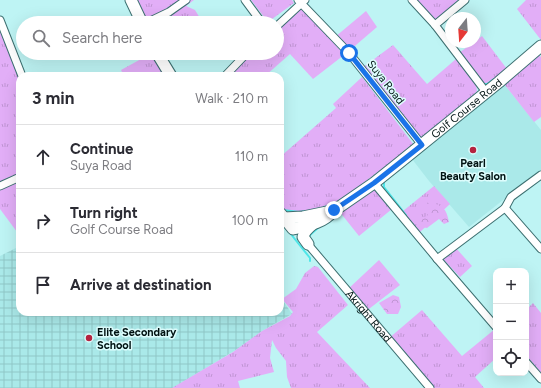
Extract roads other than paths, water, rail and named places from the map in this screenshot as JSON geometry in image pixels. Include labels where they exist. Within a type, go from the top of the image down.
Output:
[{"type":"street","points":[[131,0],[139,16]]},
{"type":"street","points":[[161,16],[186,0]]},
{"type":"street","points":[[245,0],[257,16]]},
{"type":"street","points":[[412,0],[435,25],[486,92]]},
{"type":"street","points":[[435,25],[465,0]]},
{"type":"street","points":[[284,19],[301,1]]},
{"type":"street","name":"Suya Road","points":[[301,1],[349,53],[422,145]]},
{"type":"street","points":[[0,20],[20,72]]},
{"type":"street","name":"Golf Course Road","points":[[293,229],[314,223],[328,216],[374,183],[540,48]]},
{"type":"street","points":[[161,60],[169,72]]},
{"type":"street","points":[[229,72],[240,60]]},
{"type":"street","points":[[437,259],[505,208],[511,197],[541,175]]},
{"type":"street","points":[[0,186],[16,179]]},
{"type":"street","points":[[374,183],[493,324]]},
{"type":"street","points":[[505,208],[541,249]]},
{"type":"street","name":"Golf Course Road","points":[[284,216],[302,217],[332,212]]},
{"type":"street","points":[[284,218],[293,229]]},
{"type":"street","points":[[308,244],[303,237],[306,230],[314,223]]},
{"type":"street","name":"Akright Road","points":[[293,229],[308,244],[430,388]]},
{"type":"street","points":[[529,365],[541,379]]},
{"type":"waterway","points":[[483,84],[487,84],[494,79]]},
{"type":"waterway","points":[[384,180],[384,187],[406,215]]},
{"type":"waterway","points":[[324,207],[333,205]]},
{"type":"waterway","points":[[284,210],[299,212],[306,211]]},
{"type":"waterway","points":[[309,238],[310,235],[319,227]]},
{"type":"waterway","points":[[290,233],[310,258],[310,261]]},
{"type":"place","name":"Pearl Beauty Salon","points":[[473,150]]},
{"type":"place","name":"Elite Secondary School","points":[[89,338]]}]
